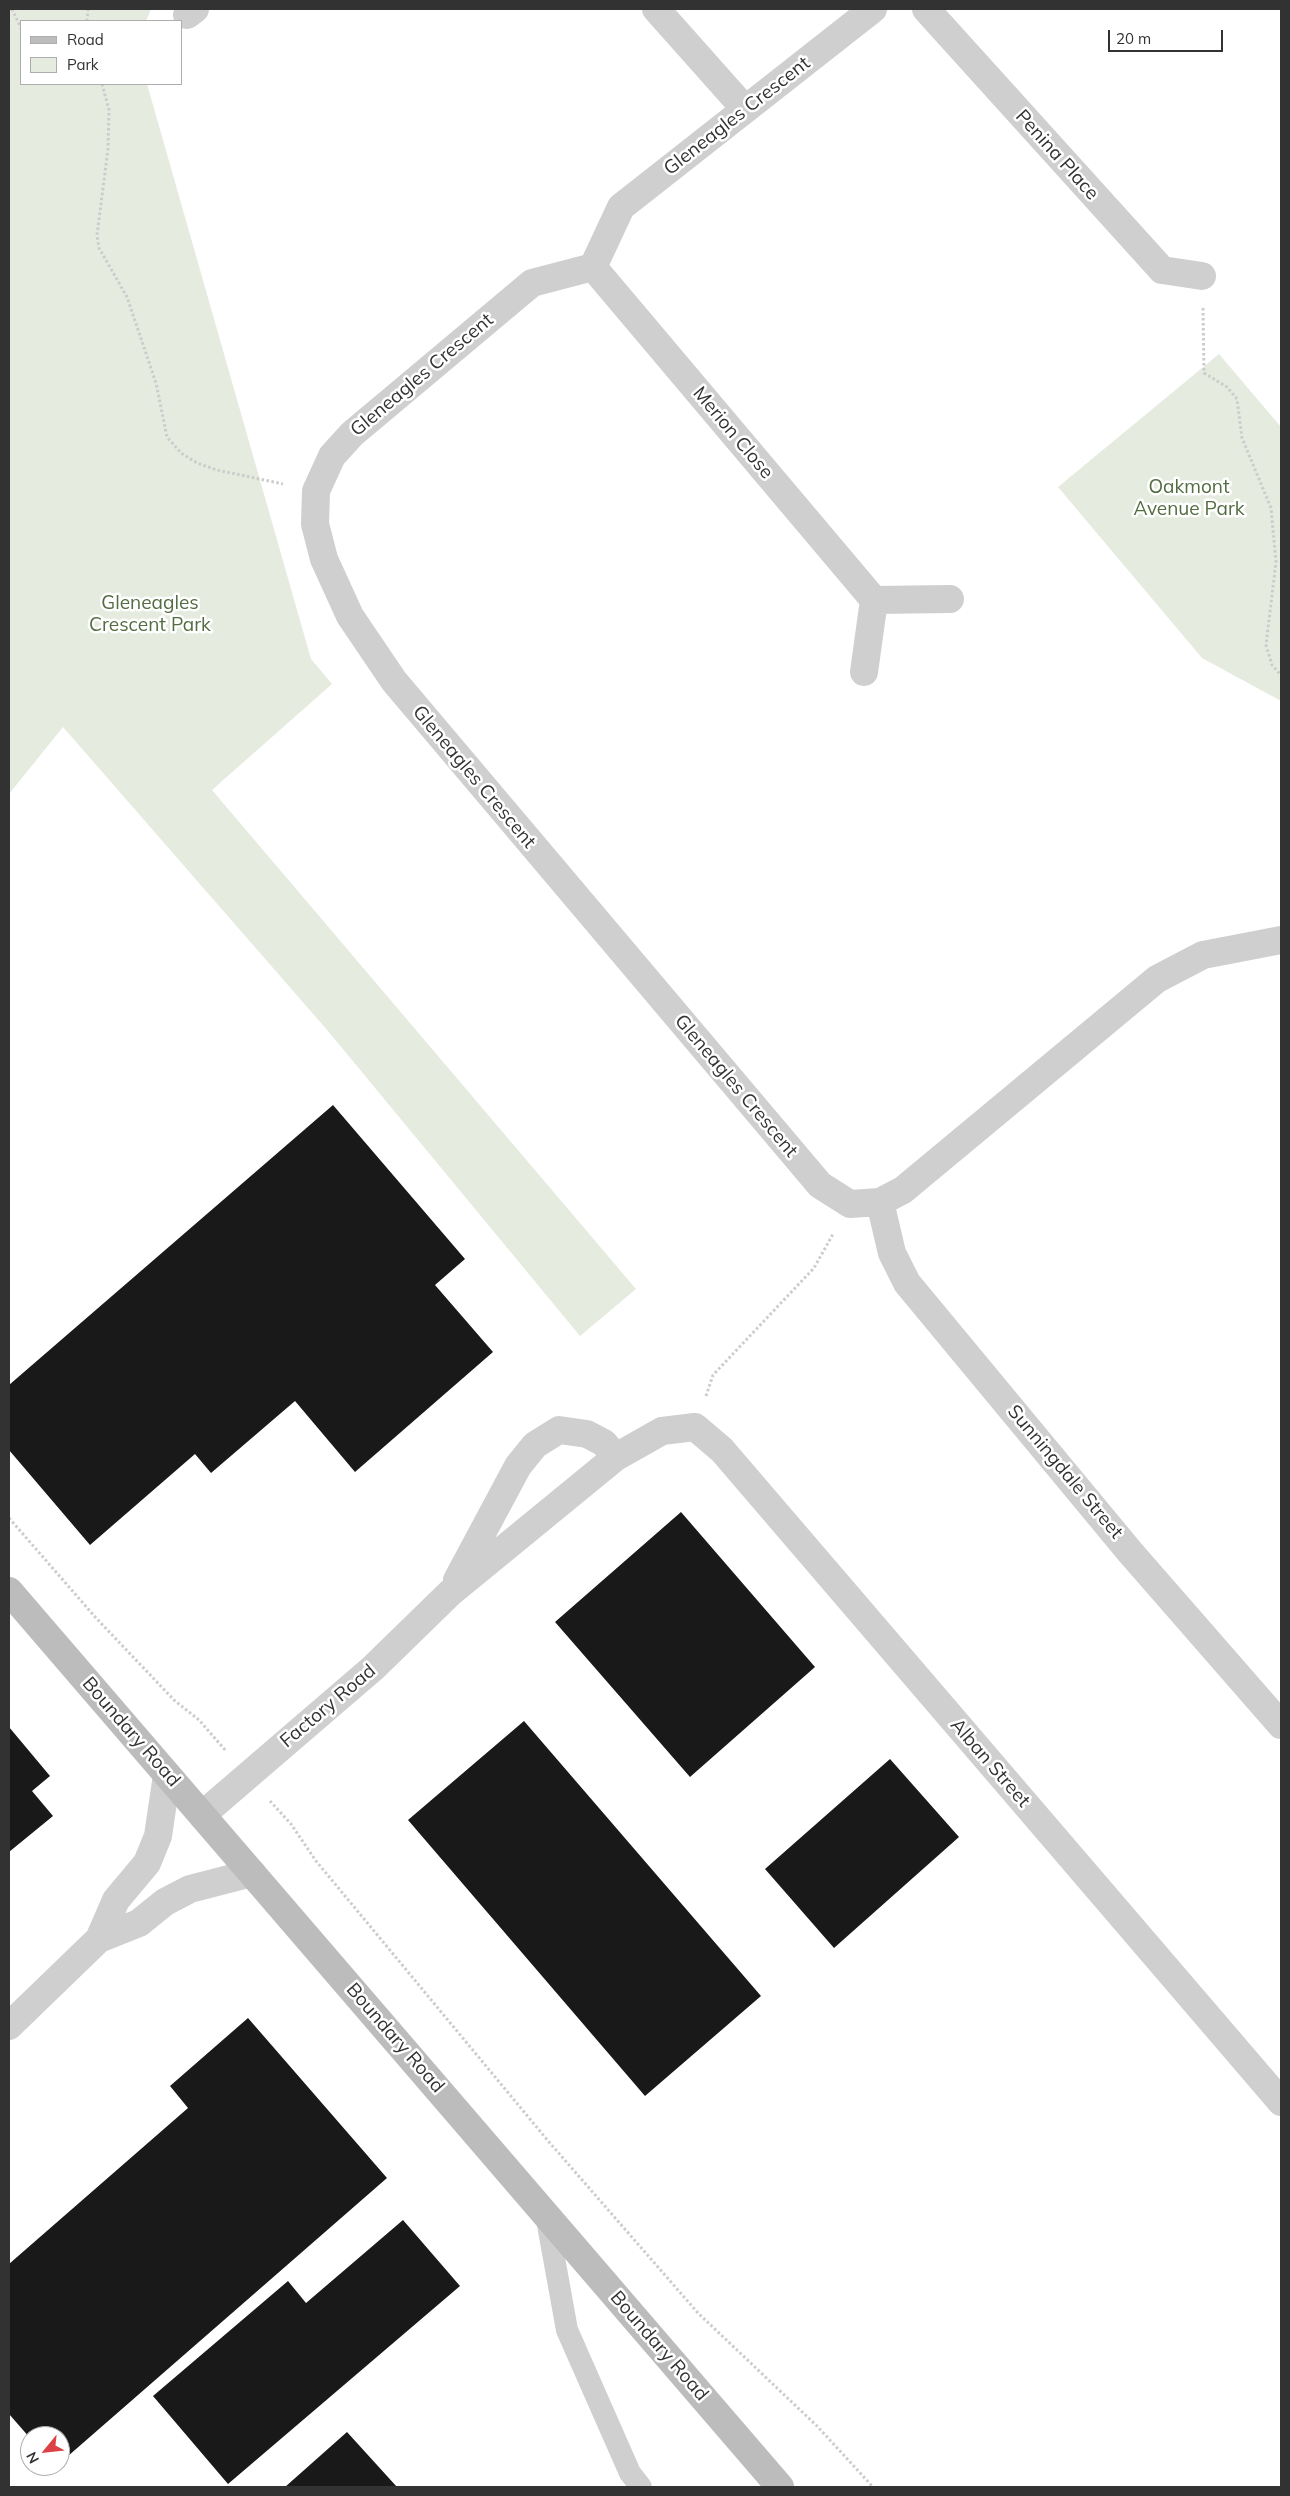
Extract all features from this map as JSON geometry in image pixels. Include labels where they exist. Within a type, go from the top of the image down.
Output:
[{"type":"main road","name":"Boundary Road","points":[[9,1591],[780,2487]]},
{"type":"street","points":[[656,9],[745,109]]},
{"type":"street","name":"Gleneagles Crescent","points":[[850,1204],[820,1185],[394,681],[350,616],[324,559],[315,524],[316,491],[332,456],[352,434],[532,283],[593,267],[621,207],[873,9]]},
{"type":"street","name":"Penina Place","points":[[926,9],[1162,270],[1202,276]]},
{"type":"street","name":"Merion Close","points":[[593,267],[874,600]]},
{"type":"street","points":[[864,672],[874,600],[950,599]]},
{"type":"street","points":[[850,1204],[880,1202],[903,1190],[1157,980],[1203,955],[1281,940]]},
{"type":"street","name":"Sunningdale Street","points":[[880,1202],[892,1253],[907,1283],[1130,1552],[1281,1725]]},
{"type":"street","name":"Factory Road","points":[[202,1815],[374,1668],[450,1593],[616,1457],[662,1431],[695,1427]]},
{"type":"street","name":"Alban Street","points":[[695,1427],[722,1450],[1281,2102]]},
{"type":"street","name":"Factory Road","points":[[450,1593],[518,1466],[535,1445],[559,1430],[587,1434],[604,1443],[616,1457]]},
{"type":"street","points":[[99,1939],[116,1900],[147,1863],[158,1836],[167,1774]]},
{"type":"street","points":[[9,2026],[99,1939],[139,1923],[165,1902],[190,1889],[252,1873]]},
{"type":"lane","points":[[546,2214],[567,2330],[630,2473],[641,2487]]},
{"type":"path","points":[[12,9],[20,26]]},
{"type":"path","points":[[102,85],[109,110],[108,149],[97,235],[99,248],[127,297],[156,383],[167,437],[181,453],[197,463],[216,470],[316,491]]},
{"type":"path","points":[[1202,276],[1204,373],[1227,387],[1237,399],[1242,438],[1271,508],[1276,562],[1266,645],[1272,664],[1281,675]]},
{"type":"path","points":[[695,1427],[713,1375],[814,1268],[850,1204]]},
{"type":"path","points":[[9,1518],[96,1618],[174,1700],[199,1720],[291,1824],[316,1861],[549,2142],[698,2313],[817,2426],[873,2487]]},
{"type":"green space","name":"Gleneagles Crescent Park","points":[[9,9],[151,9],[146,20],[20,20],[20,85],[147,85],[311,659],[332,684],[212,790],[636,1289],[580,1336],[328,1031],[63,727],[9,794]]},
{"type":"green space","name":"Oakmont Avenue Park","points":[[1219,354],[1281,427],[1281,701],[1202,658],[1058,487]]},
{"type":"building","points":[[333,1105],[465,1259],[435,1285],[493,1352],[355,1472],[295,1401],[211,1473],[195,1454],[90,1545],[9,1450],[9,1385]]},
{"type":"building","points":[[681,1512],[815,1667],[690,1777],[555,1622]]},
{"type":"building","points":[[524,1721],[761,1996],[645,2096],[408,1820]]},
{"type":"building","points":[[9,1727],[50,1776],[32,1791],[53,1816],[9,1852]]},
{"type":"building","points":[[890,1759],[959,1837],[834,1948],[765,1869]]},
{"type":"building","points":[[248,2018],[387,2178],[70,2454],[70,2426],[20,2427],[9,2414],[9,2264],[188,2108],[170,2086]]},
{"type":"building","points":[[403,2220],[460,2286],[228,2484],[153,2396],[288,2281],[306,2303]]},
{"type":"building","points":[[347,2432],[397,2487],[285,2487]]}]
